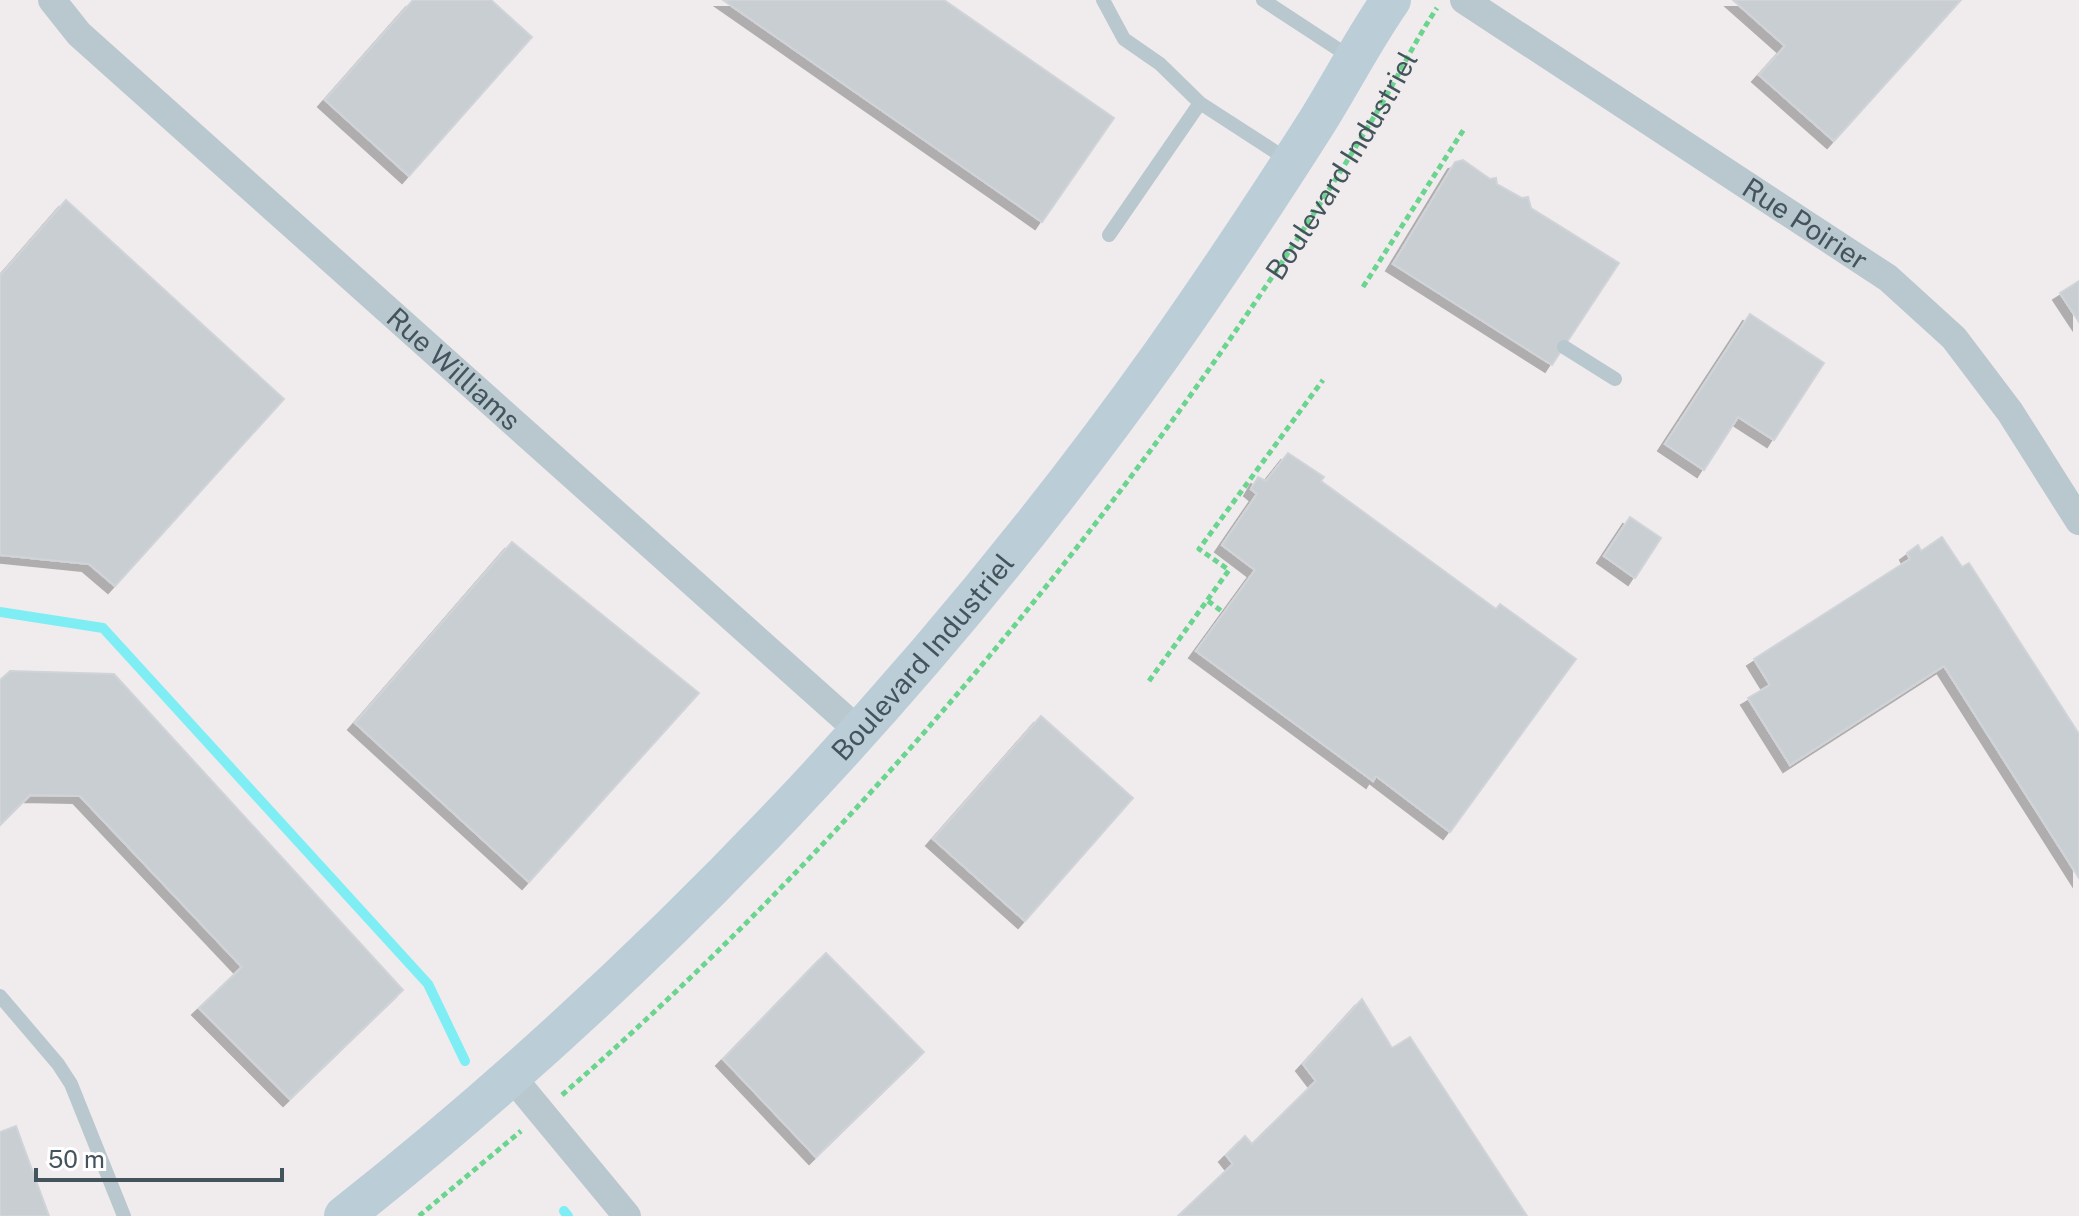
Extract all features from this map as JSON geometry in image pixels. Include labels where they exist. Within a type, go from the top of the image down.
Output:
[{"type":"street","name":"Rue Williams","points":[[52,0],[79,34],[860,732]]},
{"type":"street","name":"Boulevard Industriel","points":[[344,1216],[512,1077],[764,837],[860,732],[1074,473],[1163,353],[1291,162],[1391,0]]},
{"type":"street","name":"Rue Poirier","points":[[1464,0],[1888,278],[1954,338],[2010,412],[2079,521]]},
{"type":"street","points":[[512,1077],[627,1216]]},
{"type":"lane","points":[[1103,0],[1124,39],[1160,64],[1200,103],[1291,162]]},
{"type":"lane","points":[[1263,0],[1354,59]]},
{"type":"lane","points":[[1109,235],[1200,103]]},
{"type":"lane","points":[[1564,347],[1615,379]]},
{"type":"lane","points":[[0,996],[58,1064],[71,1084],[124,1216]]},
{"type":"path","name":"Boulevard Industriel","points":[[574,1084],[699,967],[811,853],[928,725],[1030,605],[1111,503],[1228,341],[1373,119],[1441,0]]},
{"type":"path","points":[[1363,287],[1464,129]]},
{"type":"path","points":[[1149,681],[1229,570],[1199,549],[1252,482],[1323,380]]},
{"type":"path","points":[[1208,601],[1224,613]]},
{"type":"path","points":[[419,1216],[508,1143]]},
{"type":"building","points":[[413,0],[491,0],[532,37],[409,176],[325,100]]},
{"type":"building","points":[[723,0],[944,0],[1114,118],[1042,222]]},
{"type":"building","points":[[1733,0],[1961,0],[1834,141],[1759,75],[1785,46]]},
{"type":"building","points":[[1463,160],[1490,179],[1496,178],[1497,184],[1522,198],[1528,197],[1531,208],[1619,263],[1552,365],[1393,264],[1455,162]]},
{"type":"building","points":[[66,200],[284,399],[115,586],[89,564],[0,555],[0,276]]},
{"type":"building","points":[[2079,281],[2079,322],[2060,293]]},
{"type":"building","points":[[1750,314],[1824,363],[1774,440],[1738,417],[1704,470],[1665,444]]},
{"type":"building","points":[[1288,453],[1324,477],[1321,481],[1496,609],[1500,604],[1576,659],[1450,832],[1376,776],[1373,781],[1196,651],[1255,570],[1222,545],[1257,494],[1251,489],[1258,477],[1266,481]]},
{"type":"building","points":[[1630,517],[1661,538],[1635,578],[1604,556]]},
{"type":"building","points":[[1942,537],[1962,567],[1969,563],[2079,734],[2079,878],[1944,666],[1790,765],[1748,698],[1770,685],[1754,659],[1910,559],[1907,553],[1918,545],[1921,551]]},
{"type":"building","points":[[512,542],[699,693],[529,882],[355,723]]},
{"type":"building","points":[[10,671],[114,674],[403,990],[290,1099],[199,1008],[242,967],[80,796],[30,795],[0,825],[0,680]]},
{"type":"building","points":[[1041,716],[1133,798],[1025,921],[933,839]]},
{"type":"building","points":[[826,953],[924,1052],[816,1157],[723,1059]]},
{"type":"building","points":[[1362,999],[1392,1048],[1410,1037],[1527,1216],[1178,1216],[1233,1164],[1226,1155],[1245,1136],[1252,1144],[1316,1081],[1303,1064]]},
{"type":"building","points":[[16,1126],[49,1216],[0,1216],[0,1132]]},
{"type":"waterway","points":[[0,612],[103,628],[428,984],[465,1061]]},
{"type":"waterway","points":[[564,1211],[568,1216]]}]
